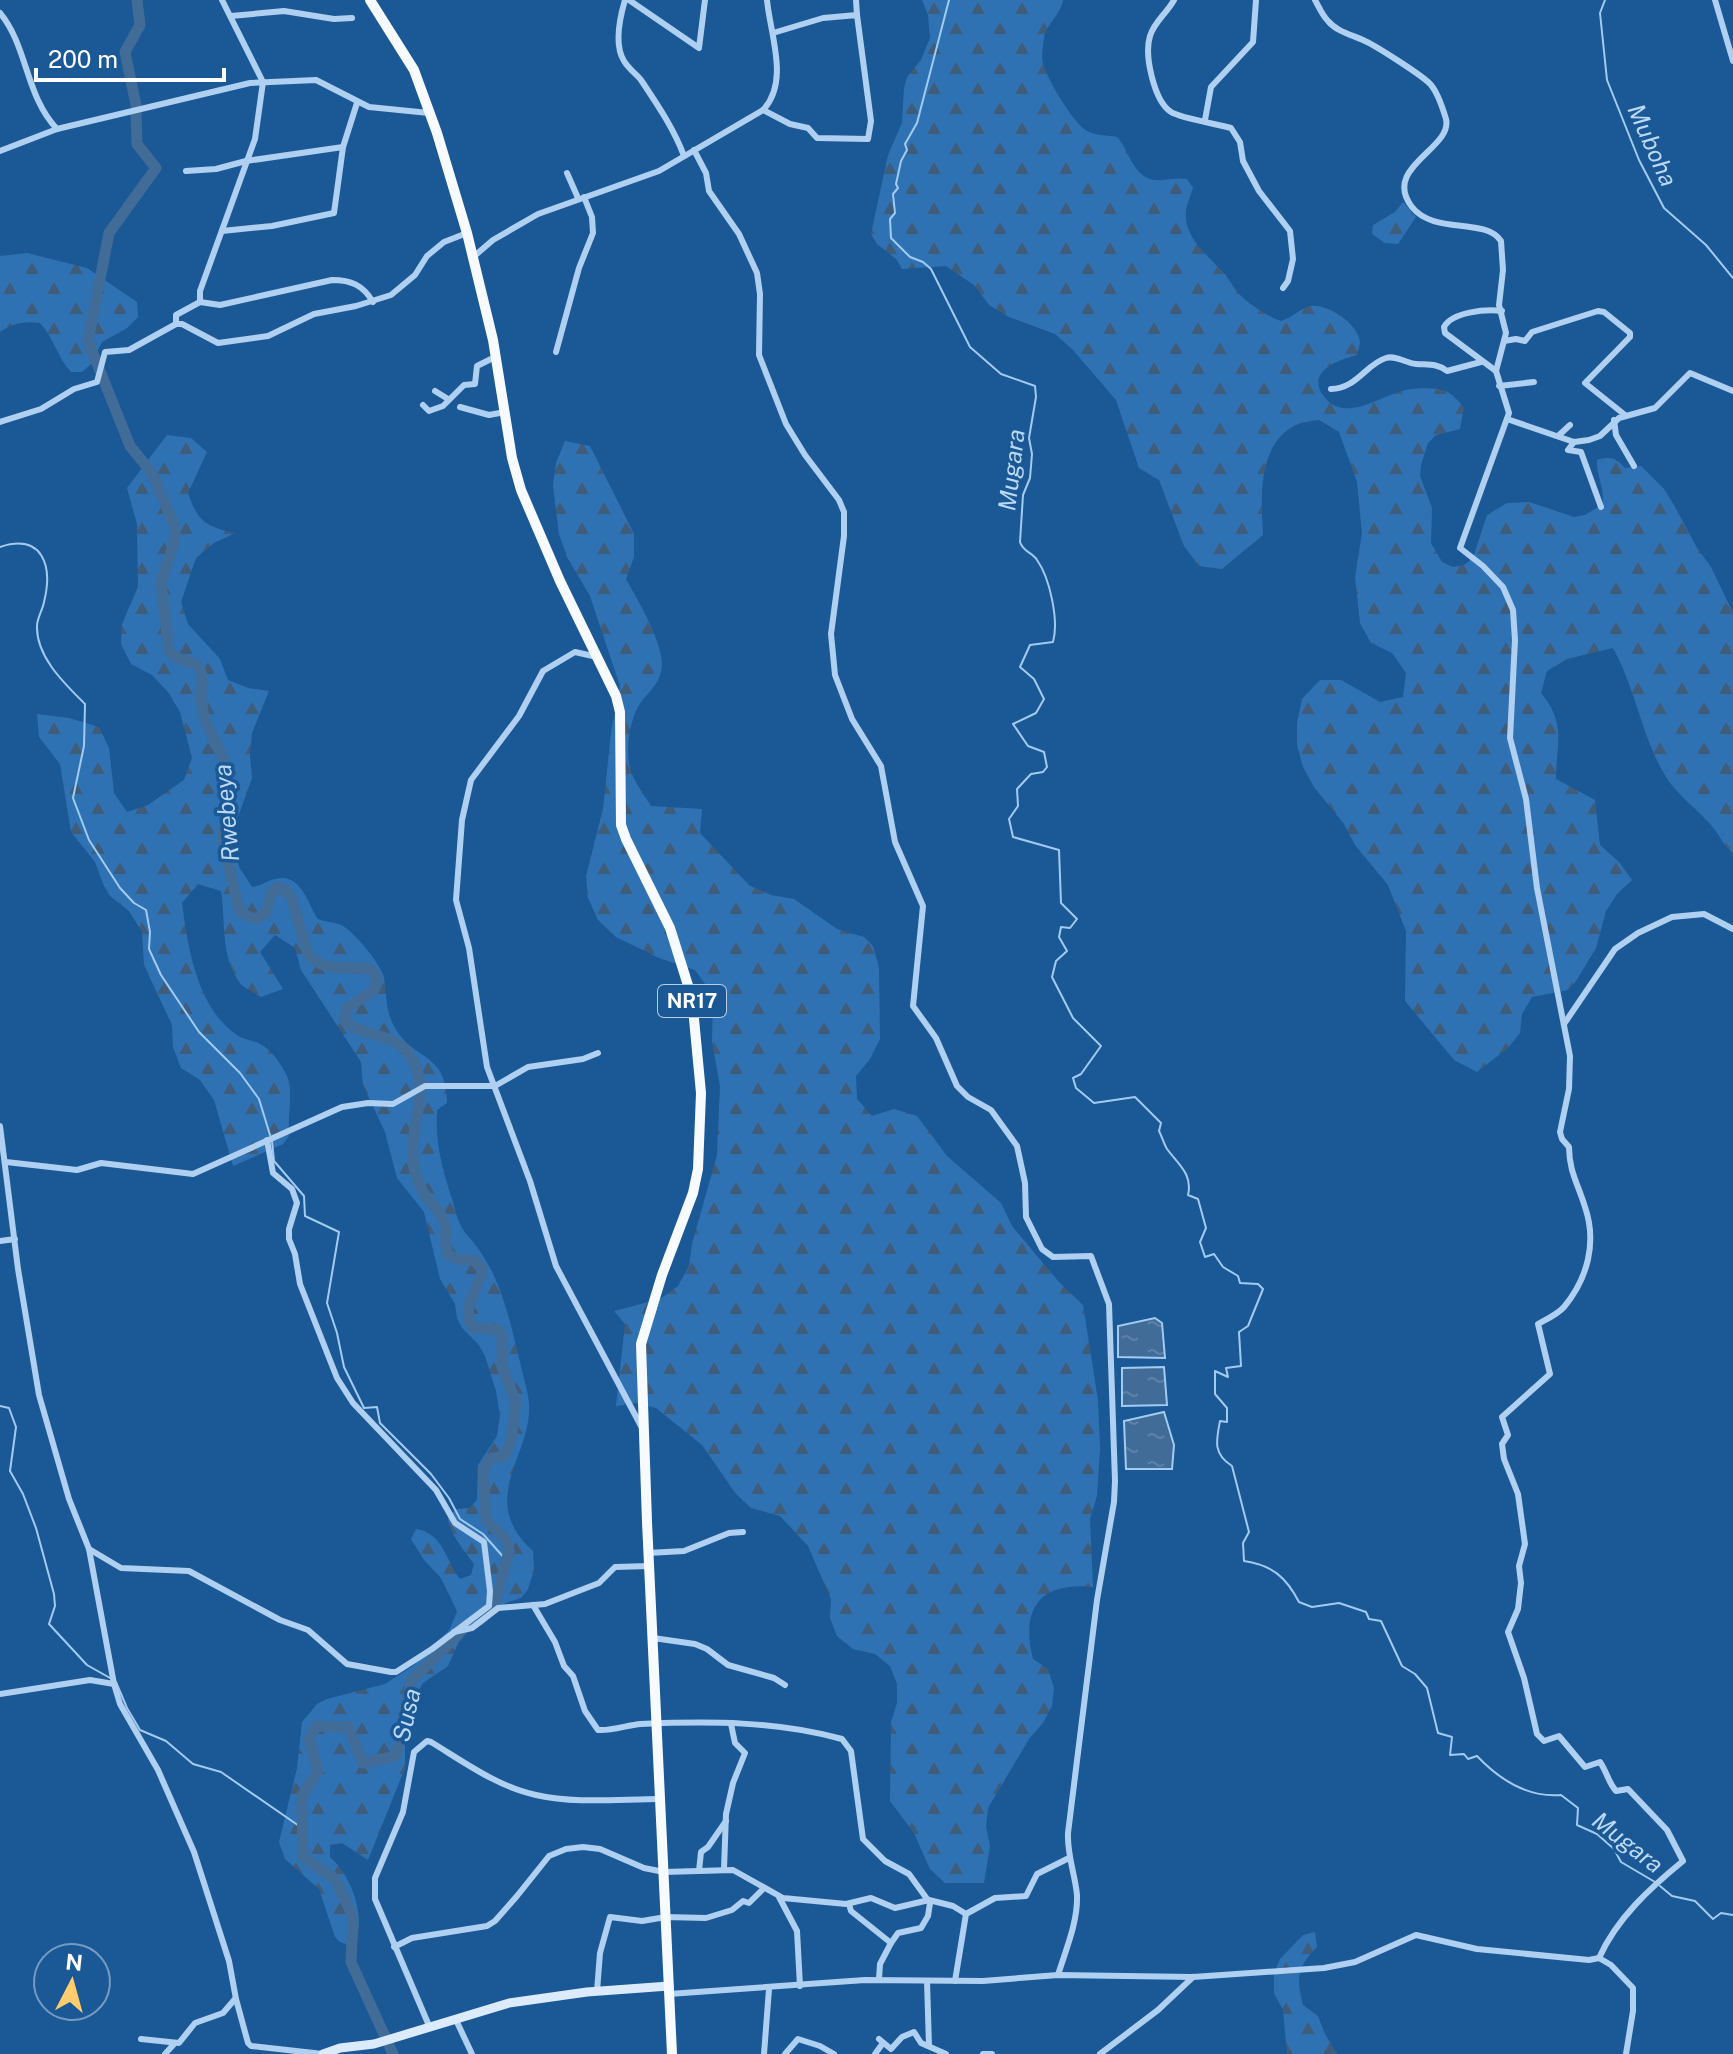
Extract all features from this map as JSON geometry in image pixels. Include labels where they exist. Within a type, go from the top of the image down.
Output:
[{"type":"main road","name":"NR17","points":[[370,0],[414,70],[429,113],[467,233],[497,356],[512,458],[521,490],[560,581],[616,696],[620,712],[621,825],[670,928],[692,998],[701,1093],[698,1169],[693,1193],[662,1275],[641,1344],[672,2054]]},
{"type":"main road","points":[[323,2054],[430,2028],[509,2003],[597,1991],[669,1990]]},
{"type":"street","points":[[200,302],[200,291],[255,139],[263,82],[222,0]]},
{"type":"street","points":[[684,156],[666,119],[624,62],[619,31],[627,0],[699,48],[705,0]]},
{"type":"street","points":[[472,258],[508,230],[538,214],[638,180],[763,110],[774,95],[777,81],[767,0]]},
{"type":"street","points":[[763,110],[790,124],[808,128],[817,138],[870,138],[871,121],[856,0]]},
{"type":"street","points":[[1174,0],[1150,35],[1148,45],[1151,72],[1163,106],[1173,114],[1205,120],[1231,128],[1236,133],[1243,161],[1259,191],[1290,231],[1293,259],[1288,281],[1283,288]]},
{"type":"street","points":[[1205,120],[1215,80],[1253,42],[1256,0]]},
{"type":"street","points":[[1315,0],[1328,22],[1380,48],[1432,85],[1446,120],[1446,130],[1410,171],[1406,193],[1413,208],[1422,217],[1492,233],[1499,238],[1503,270],[1499,305],[1506,330],[1496,371],[1509,410],[1460,548],[1503,587],[1513,610],[1515,640],[1510,738],[1526,799],[1537,888],[1564,1024],[1570,1072],[1560,1132],[1569,1147],[1569,1168],[1591,1228],[1584,1276],[1563,1309],[1538,1324],[1550,1374],[1502,1417],[1508,1435],[1502,1444],[1504,1459],[1518,1494],[1525,1544],[1519,1566],[1518,1609],[1508,1632],[1524,1678],[1537,1734],[1544,1741],[1559,1736],[1585,1767],[1600,1762],[1607,1772],[1608,1782],[1616,1791],[1628,1789],[1667,1830],[1683,1861],[1656,1883],[1625,1917],[1608,1939],[1599,1958]]},
{"type":"street","points":[[1715,0],[1733,61]]},
{"type":"street","points":[[231,16],[284,11],[334,19],[352,18]]},
{"type":"street","points":[[0,13],[21,53],[43,115],[57,129]]},
{"type":"street","points":[[773,33],[823,18],[857,15]]},
{"type":"street","points":[[0,151],[57,129],[250,83],[316,80],[339,90],[357,103],[396,111],[429,113]]},
{"type":"street","points":[[222,231],[272,226],[334,213],[343,147],[357,103]]},
{"type":"street","points":[[186,171],[216,169],[246,161],[343,147]]},
{"type":"street","points":[[694,150],[706,173],[709,191],[739,234],[757,273],[760,294],[759,355],[786,424],[839,500],[844,512],[844,536],[831,634],[835,675],[852,719],[881,766],[895,842],[923,906],[913,1006],[936,1038],[957,1086],[968,1097],[991,1110],[1017,1146],[1025,1183],[1026,1217],[1042,1249],[1053,1257],[1091,1256],[1109,1304],[1114,1502],[1097,1600],[1067,1850],[1077,1896],[1076,1915],[1058,1975]]},
{"type":"street","points":[[556,352],[579,268],[593,233],[592,217],[567,173]]},
{"type":"street","points":[[0,422],[41,409],[74,389],[97,382],[105,352],[129,350],[176,324],[182,324],[218,343],[244,341],[268,336],[314,314],[373,302],[391,295],[444,242],[467,233]]},
{"type":"street","points":[[176,324],[176,315],[200,302],[229,304],[332,280],[351,281],[367,292],[373,302]]},
{"type":"street","points":[[1496,371],[1445,333],[1444,324],[1486,309],[1502,311]]},
{"type":"street","points":[[1504,341],[1524,341],[1532,332],[1598,311],[1604,312],[1630,333],[1630,337],[1585,383],[1625,415]]},
{"type":"street","points":[[423,405],[429,411],[443,406],[464,385],[475,384],[477,366],[497,356]]},
{"type":"street","points":[[1331,389],[1342,389],[1385,358],[1440,366],[1447,371],[1481,362]]},
{"type":"street","points":[[1507,419],[1574,442],[1600,436],[1614,420],[1625,415],[1655,408],[1690,373],[1733,391]]},
{"type":"street","points":[[1499,386],[1534,382]]},
{"type":"street","points":[[435,391],[448,399]]},
{"type":"street","points":[[460,407],[489,415],[505,412]]},
{"type":"street","points":[[1614,420],[1616,435],[1634,466]]},
{"type":"street","points":[[1558,436],[1570,425]]},
{"type":"street","points":[[1574,442],[1568,450],[1581,452],[1601,507]]},
{"type":"street","points":[[597,657],[575,652],[543,671],[529,701],[480,764],[467,789],[456,900],[469,948],[487,1067],[530,1181],[556,1266],[643,1429]]},
{"type":"street","points":[[1564,1024],[1615,949],[1638,933],[1672,917],[1704,914],[1733,929]]},
{"type":"street","points":[[6,1162],[77,1170],[101,1163],[189,1174],[342,1107],[368,1103],[393,1104],[425,1086],[495,1086],[528,1067],[583,1059],[598,1053]]},
{"type":"street","points":[[0,1126],[39,1395],[69,1499],[89,1549],[120,1704],[158,1770],[194,1852],[229,1961],[249,2045],[323,2054]]},
{"type":"street","points":[[89,1549],[121,1568],[189,1571],[280,1620],[308,1630],[347,1664],[396,1672],[489,1606],[484,1542],[455,1523],[436,1490],[353,1403],[331,1367],[300,1284],[289,1239],[297,1203],[292,1189],[273,1173],[267,1140]]},
{"type":"street","points":[[0,1241],[15,1239]]},
{"type":"street","points":[[648,1553],[684,1551],[729,1533],[743,1532]]},
{"type":"street","points":[[454,1632],[472,1628],[498,1608],[545,1604],[599,1583],[615,1567],[649,1566]]},
{"type":"street","points":[[533,1605],[555,1642],[564,1666],[573,1676],[585,1711],[598,1730],[657,1724],[731,1724],[798,1728],[847,1743],[851,1751],[863,1839],[885,1861],[909,1874],[929,1900],[925,1924],[921,1928],[898,1933],[880,1964],[879,1979]]},
{"type":"street","points":[[653,1638],[695,1644],[728,1665],[774,1678],[785,1685]]},
{"type":"street","points":[[0,1694],[90,1680],[113,1681]]},
{"type":"street","points":[[724,1869],[726,1821],[733,1783],[745,1753],[735,1743],[731,1724]]},
{"type":"street","points":[[430,2028],[375,1899],[375,1878],[403,1812],[414,1752],[425,1741],[486,1774],[535,1795],[568,1799],[660,1799]]},
{"type":"street","points":[[699,1871],[701,1852],[726,1821]]},
{"type":"street","points":[[394,1947],[412,1938],[487,1926],[517,1896],[549,1856],[566,1849],[583,1847],[600,1849],[644,1868],[664,1872],[724,1869],[738,1873],[779,1897],[800,1901],[849,1904],[871,1898],[895,1908],[929,1900],[953,1906],[966,1914]]},
{"type":"street","points":[[966,1914],[995,1898],[1026,1896],[1037,1874],[1069,1858]]},
{"type":"street","points":[[597,1991],[600,1953],[610,1917],[642,1921],[666,1917],[706,1918],[732,1910],[743,1901],[749,1903],[764,1888]]},
{"type":"street","points":[[779,1897],[797,1931],[800,1986]]},
{"type":"street","points":[[849,1904],[851,1911],[891,1943]]},
{"type":"street","points":[[955,1981],[966,1914]]},
{"type":"street","points":[[669,1990],[769,1989],[879,1979],[1001,1981],[1058,1975],[1193,1977],[1350,1964],[1416,1935],[1482,1950],[1589,1960],[1599,1958],[1611,1965],[1633,1988],[1633,2011],[1626,2054]]},
{"type":"street","points":[[1100,2054],[1158,2010],[1193,1977]]},
{"type":"street","points":[[927,1981],[929,2046]]},
{"type":"street","points":[[764,2054],[769,1989]]},
{"type":"street","points":[[165,2054],[183,2040],[195,2023],[223,2013],[236,1999]]},
{"type":"street","points":[[456,2020],[472,2054]]},
{"type":"street","points":[[875,2054],[881,2041],[891,2049],[902,2037],[914,2032],[921,2043],[946,2054]]},
{"type":"street","points":[[141,2039],[174,2044]]},
{"type":"street","points":[[785,2054],[798,2039],[834,2054]]},
{"type":"street","points":[[983,2054],[992,2054]]},
{"type":"green space","points":[[922,0],[1063,0],[1046,33],[1042,60],[1055,89],[1075,120],[1090,133],[1117,137],[1136,169],[1147,178],[1187,179],[1193,188],[1186,215],[1192,238],[1239,294],[1253,306],[1281,321],[1306,307],[1317,306],[1333,311],[1354,328],[1360,342],[1357,355],[1332,364],[1320,375],[1320,390],[1326,399],[1343,408],[1353,408],[1402,391],[1429,388],[1448,392],[1464,407],[1460,429],[1436,435],[1428,443],[1421,465],[1420,476],[1432,508],[1431,543],[1442,562],[1453,567],[1464,565],[1473,558],[1487,515],[1507,503],[1529,502],[1574,517],[1585,515],[1602,505],[1597,460],[1609,458],[1625,468],[1641,466],[1664,489],[1711,567],[1733,613],[1733,854],[1711,825],[1668,780],[1659,765],[1613,648],[1567,659],[1547,671],[1541,693],[1557,724],[1556,779],[1595,800],[1600,845],[1619,862],[1632,880],[1617,894],[1606,911],[1596,948],[1576,981],[1568,990],[1532,997],[1522,1014],[1520,1033],[1508,1048],[1477,1072],[1454,1060],[1405,1001],[1406,931],[1388,885],[1314,787],[1303,767],[1297,745],[1302,699],[1320,680],[1341,680],[1380,702],[1403,697],[1406,673],[1392,653],[1371,643],[1360,623],[1355,577],[1362,533],[1357,482],[1339,432],[1319,420],[1297,425],[1282,435],[1273,446],[1264,474],[1263,535],[1222,569],[1199,566],[1184,546],[1159,480],[1139,468],[1116,400],[1073,350],[1055,334],[1009,317],[989,305],[974,285],[946,266],[902,269],[896,259],[877,244],[871,234],[888,155],[902,123],[904,88],[907,77],[921,60],[930,38],[928,15]]},
{"type":"green space","points":[[1403,202],[1416,217],[1398,244],[1385,243],[1372,234],[1373,225],[1395,212]]},
{"type":"green space","points":[[27,253],[87,268],[137,302],[138,317],[127,328],[102,342],[91,364],[82,372],[71,372],[40,323],[19,323],[0,332],[0,256]]},
{"type":"green space","points":[[167,435],[191,438],[207,452],[188,493],[204,521],[235,533],[214,543],[196,558],[181,602],[188,624],[220,659],[228,680],[248,688],[269,691],[252,733],[252,778],[237,820],[235,840],[239,867],[252,887],[275,879],[291,880],[302,890],[318,919],[341,925],[353,934],[382,972],[388,1011],[397,1031],[442,1075],[447,1103],[437,1110],[437,1122],[445,1177],[460,1225],[483,1256],[498,1285],[527,1391],[529,1413],[526,1433],[512,1472],[508,1511],[516,1530],[533,1551],[534,1570],[528,1589],[521,1598],[506,1603],[460,1639],[448,1666],[423,1683],[410,1705],[405,1768],[368,1860],[342,1843],[330,1845],[330,1857],[345,1875],[358,1911],[355,1947],[335,1937],[319,1889],[285,1859],[279,1842],[297,1768],[302,1722],[317,1704],[327,1699],[385,1684],[413,1666],[450,1629],[457,1611],[441,1578],[424,1560],[411,1539],[416,1529],[425,1531],[438,1541],[460,1579],[471,1575],[474,1564],[454,1535],[448,1517],[457,1509],[469,1508],[477,1500],[478,1465],[497,1436],[500,1415],[485,1356],[462,1328],[455,1304],[440,1279],[424,1212],[397,1178],[385,1132],[363,1085],[361,1062],[301,970],[295,948],[275,935],[260,952],[283,989],[261,997],[240,983],[229,962],[221,891],[198,884],[182,903],[191,957],[212,1009],[237,1035],[268,1050],[289,1082],[289,1136],[283,1144],[233,1166],[214,1100],[200,1080],[181,1068],[173,1047],[172,1025],[144,965],[142,932],[129,911],[110,896],[95,862],[71,832],[60,764],[39,737],[37,714],[69,718],[99,727],[109,748],[114,793],[127,812],[148,805],[184,780],[192,758],[180,712],[168,692],[152,675],[131,664],[121,644],[122,624],[138,587],[137,524],[127,488]]},
{"type":"green space","points":[[565,441],[590,446],[634,534],[634,557],[626,579],[648,621],[661,655],[660,676],[637,709],[629,737],[628,757],[639,787],[651,806],[702,809],[700,833],[749,885],[771,895],[794,899],[837,929],[864,937],[873,946],[879,968],[880,1039],[870,1059],[856,1076],[857,1099],[872,1116],[894,1109],[917,1116],[947,1156],[1001,1203],[1012,1226],[1058,1281],[1083,1305],[1098,1400],[1100,1449],[1097,1496],[1090,1519],[1093,1587],[1060,1589],[1048,1594],[1033,1612],[1030,1641],[1033,1659],[1048,1669],[1054,1688],[1052,1706],[988,1808],[986,1827],[990,1846],[984,1883],[945,1883],[930,1869],[914,1833],[890,1801],[891,1722],[897,1703],[897,1684],[890,1666],[875,1654],[853,1649],[837,1636],[830,1618],[831,1599],[808,1546],[780,1516],[751,1508],[736,1494],[702,1445],[656,1408],[636,1403],[616,1406],[625,1324],[614,1311],[660,1299],[678,1286],[689,1266],[692,1244],[717,1155],[720,1086],[712,1041],[713,995],[695,970],[659,958],[616,937],[598,920],[588,898],[586,876],[603,809],[611,733],[620,686],[590,596],[567,557],[559,534],[553,486],[556,463]]},
{"type":"green space","points":[[1315,1932],[1317,1947],[1300,1973],[1301,1995],[1303,2005],[1318,2016],[1337,2054],[1287,2054],[1283,2010],[1274,1993],[1274,1974],[1280,1959],[1303,1935]]},
{"type":"water","points":[[1155,1318],[1162,1323],[1165,1358],[1118,1357],[1118,1326]]},
{"type":"water","points":[[1164,1367],[1167,1405],[1122,1406],[1122,1368]]},
{"type":"water","points":[[1164,1412],[1174,1445],[1172,1469],[1126,1469],[1124,1421]]},
{"type":"waterway","name":"Rwebeya","points":[[136,105],[125,52],[140,25],[137,0]]},
{"type":"waterway","name":"Mugara","points":[[949,0],[917,123],[905,144],[907,150],[901,161],[896,184],[898,188],[893,194],[895,213],[890,219],[891,238],[910,257],[931,269],[970,347],[1001,374],[1035,386],[1029,438],[1032,454],[1030,478],[1023,495],[1020,542],[1037,560],[1046,577],[1055,633],[1053,642],[1030,645],[1020,667],[1034,679],[1044,699],[1036,713],[1013,724],[1028,746],[1044,752],[1047,767],[1043,772],[1031,774],[1017,789],[1018,806],[1009,819],[1013,837],[1059,850],[1061,903],[1077,919],[1070,928],[1061,927],[1059,937],[1067,951],[1056,961],[1052,977],[1073,1018],[1101,1046],[1081,1074],[1073,1078],[1076,1088],[1094,1103],[1135,1097],[1161,1123],[1159,1131],[1166,1147],[1186,1175],[1188,1195],[1198,1199],[1206,1228],[1200,1242],[1205,1257],[1214,1254],[1223,1267],[1238,1276],[1240,1283],[1258,1284],[1263,1289],[1248,1326],[1239,1332],[1241,1366],[1226,1368],[1228,1377],[1215,1371],[1215,1394],[1227,1408],[1227,1422],[1220,1421],[1217,1446],[1222,1457],[1232,1466],[1249,1532],[1243,1543],[1244,1561],[1277,1574],[1299,1602],[1312,1607],[1339,1603],[1366,1612],[1369,1619],[1381,1621],[1402,1666],[1415,1674],[1427,1688],[1438,1733],[1452,1737],[1450,1755],[1464,1754],[1468,1759],[1477,1756],[1515,1785],[1537,1793],[1561,1795],[1578,1808],[1577,1825],[1597,1834],[1614,1849],[1621,1862],[1655,1882]]},
{"type":"waterway","name":"Muboha","points":[[1605,0],[1600,13],[1607,80],[1639,160],[1664,208],[1706,245],[1733,278]]},
{"type":"waterway","name":"Rwebeya","points":[[136,113],[137,144],[156,168],[109,233],[88,341],[130,446],[152,473],[175,527],[175,540],[161,583],[169,651],[175,657],[197,665],[202,675],[204,718],[224,760],[227,782],[223,841],[239,910],[257,919],[266,913],[272,892],[278,887],[285,890],[291,897],[308,954],[322,965],[372,970],[377,979],[374,990],[347,1008],[344,1020],[359,1030],[401,1046],[416,1066],[420,1092],[413,1146],[415,1174],[444,1221],[448,1255],[461,1260],[474,1260],[482,1269],[469,1305],[469,1319],[472,1327],[498,1330],[502,1335],[502,1367],[516,1402],[511,1440],[505,1455],[490,1459],[483,1470],[486,1520],[506,1540],[509,1551],[494,1607],[480,1620],[461,1628],[458,1635],[411,1681],[396,1756],[363,1763],[348,1727],[316,1726],[309,1740],[318,1771],[302,1796],[303,1857],[335,1879],[353,1917],[351,1962],[393,2054]]},
{"type":"waterway","points":[[0,547],[26,545],[42,556],[45,565],[46,589],[37,623],[38,637],[53,669],[85,704],[84,746],[73,798],[89,840],[120,888],[134,903],[146,910],[149,949],[161,975],[199,1032],[240,1073],[259,1099],[270,1135]]},
{"type":"waterway","points":[[272,1141],[274,1161],[304,1196],[305,1216],[339,1232],[327,1303],[344,1367],[364,1408],[377,1407],[380,1423],[431,1474],[460,1519],[483,1534],[506,1560]]},
{"type":"waterway","points":[[0,1406],[9,1408],[16,1427],[10,1471],[36,1528],[54,1594],[55,1606],[49,1624],[87,1665],[110,1678]]},
{"type":"waterway","points":[[116,1682],[140,1730],[166,1741],[193,1764],[221,1772],[302,1828]]},
{"type":"waterway","name":"Mugara","points":[[1660,1886],[1672,1896],[1695,1901],[1713,1919],[1721,1913],[1733,1915]]},
{"type":"water label","name":"Susa","points":[[406,1715]]}]
